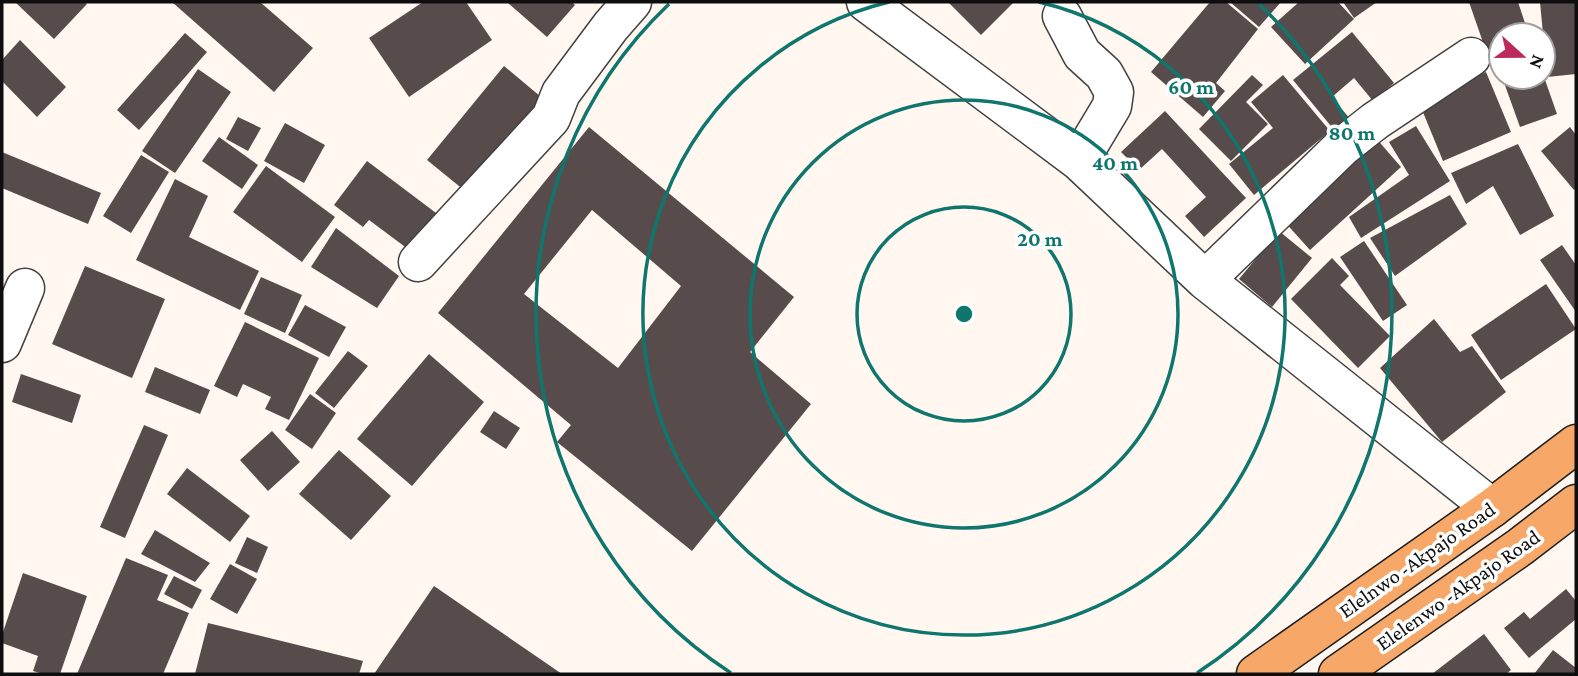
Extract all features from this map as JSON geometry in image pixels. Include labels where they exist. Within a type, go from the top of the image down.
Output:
[{"type":"main road","name":"Elelnwo -Akpajo Road","points":[[1256,674],[1492,508],[1576,444]]},
{"type":"main road","name":"Elelenwo -Akpajo Road","points":[[1338,674],[1520,547],[1576,504]]},
{"type":"street","points":[[418,262],[551,118],[561,93],[632,2]]},
{"type":"street","points":[[866,2],[1079,161],[1205,280],[1492,508]]},
{"type":"street","points":[[1062,16],[1082,54],[1104,74],[1114,92],[1112,106],[1079,161]]},
{"type":"street","points":[[1205,280],[1342,147],[1375,121],[1471,57]]},
{"type":"street","points":[[2,343],[25,288]]},
{"type":"building","points":[[15,2],[84,2],[87,4],[54,39]]},
{"type":"building","points":[[172,2],[260,2],[313,48],[274,92]]},
{"type":"building","points":[[423,2],[466,2],[492,40],[409,97],[369,38]]},
{"type":"building","points":[[507,2],[572,2],[575,5],[547,37]]},
{"type":"building","points":[[948,2],[1014,2],[981,35]]},
{"type":"building","points":[[1210,2],[1226,2],[1258,29],[1216,83],[1225,91],[1203,117],[1151,72]]},
{"type":"building","points":[[1230,2],[1281,2],[1259,27]]},
{"type":"building","points":[[1299,2],[1338,2],[1354,19],[1305,64],[1271,27]]},
{"type":"building","points":[[1343,2],[1377,2],[1354,18]]},
{"type":"building","points":[[1469,2],[1518,2],[1524,21],[1487,21],[1486,51]]},
{"type":"building","points":[[1540,2],[1576,2],[1576,74],[1557,76],[1557,21],[1542,21]]},
{"type":"building","points":[[1352,32],[1394,83],[1373,101],[1354,78],[1332,97],[1350,119],[1335,131],[1293,80]]},
{"type":"building","points":[[185,33],[207,52],[139,130],[117,110]]},
{"type":"building","points":[[20,40],[66,87],[37,117],[2,81],[2,60]]},
{"type":"building","points":[[504,66],[547,102],[470,195],[427,160]]},
{"type":"building","points":[[198,69],[231,92],[175,173],[142,151]]},
{"type":"building","points":[[1486,72],[1487,91],[1494,91],[1511,132],[1443,161],[1418,100]]},
{"type":"building","points":[[1252,75],[1263,85],[1246,102],[1268,124],[1231,161],[1199,129]]},
{"type":"building","points":[[1283,75],[1330,131],[1254,195],[1229,164],[1273,128],[1251,102]]},
{"type":"building","points":[[1507,91],[1549,91],[1557,114],[1520,127]]},
{"type":"building","points":[[1165,111],[1246,198],[1204,237],[1185,216],[1206,197],[1162,149],[1139,170],[1121,152]]},
{"type":"building","points":[[238,117],[261,128],[248,151],[226,139]]},
{"type":"building","points":[[285,123],[325,145],[304,183],[264,161]]},
{"type":"building","points":[[1416,126],[1450,181],[1361,238],[1349,217],[1409,175],[1389,142]]},
{"type":"building","points":[[589,127],[794,297],[750,352],[811,404],[692,551],[557,442],[571,425],[438,313]],"holes":[[[592,210],[681,286],[618,368],[524,294]]]},
{"type":"building","points":[[1570,127],[1576,135],[1574,190],[1541,151]]},
{"type":"building","points":[[219,137],[258,165],[242,189],[202,161]]},
{"type":"building","points":[[1375,137],[1401,167],[1310,250],[1283,220]]},
{"type":"building","points":[[1518,144],[1554,216],[1520,235],[1493,186],[1466,204],[1451,173]]},
{"type":"building","points":[[2,152],[101,193],[88,224],[2,188]]},
{"type":"building","points":[[141,155],[169,172],[131,233],[103,216]]},
{"type":"building","points":[[367,161],[444,219],[416,255],[369,220],[363,227],[334,205]]},
{"type":"building","points":[[266,166],[335,217],[302,262],[233,212]]},
{"type":"building","points":[[175,179],[208,196],[189,237],[259,271],[240,310],[136,260]]},
{"type":"building","points":[[1450,195],[1467,224],[1395,276],[1370,238]]},
{"type":"building","points":[[336,228],[399,276],[377,308],[311,267]]},
{"type":"building","points":[[1279,231],[1312,258],[1272,307],[1239,279]]},
{"type":"building","points":[[1364,241],[1407,305],[1383,321],[1340,257]]},
{"type":"building","points":[[1562,245],[1576,265],[1576,312],[1540,260]]},
{"type":"building","points":[[1332,258],[1349,276],[1340,285],[1390,336],[1358,368],[1291,299]]},
{"type":"building","points":[[85,266],[165,299],[132,378],[52,344]]},
{"type":"building","points":[[261,277],[302,295],[285,333],[244,314]]},
{"type":"building","points":[[1546,284],[1576,329],[1501,380],[1471,335]]},
{"type":"building","points":[[305,305],[346,327],[329,357],[288,335]]},
{"type":"building","points":[[1434,319],[1460,352],[1472,346],[1506,392],[1442,442],[1380,368]]},
{"type":"building","points":[[245,322],[319,358],[289,420],[265,409],[271,397],[243,384],[237,397],[214,386]]},
{"type":"building","points":[[348,351],[368,366],[334,408],[315,393]]},
{"type":"building","points":[[429,354],[484,402],[412,486],[357,439]]},
{"type":"building","points":[[155,367],[210,390],[200,414],[145,392]]},
{"type":"building","points":[[21,374],[81,395],[72,423],[12,402]]},
{"type":"building","points":[[310,394],[336,413],[312,449],[285,430]]},
{"type":"building","points":[[494,411],[520,428],[506,449],[480,432]]},
{"type":"building","points":[[144,425],[168,435],[125,538],[100,527]]},
{"type":"building","points":[[272,431],[300,462],[268,491],[240,460]]},
{"type":"building","points":[[339,450],[391,496],[351,540],[299,494]]},
{"type":"building","points":[[187,468],[250,516],[230,542],[167,494]]},
{"type":"building","points":[[155,530],[210,563],[195,582],[141,554]]},
{"type":"building","points":[[247,537],[268,547],[257,573],[235,563]]},
{"type":"building","points":[[126,558],[168,575],[157,600],[189,613],[163,674],[77,674]]},
{"type":"building","points":[[230,564],[257,579],[237,614],[210,599]]},
{"type":"building","points":[[23,573],[87,596],[60,674],[33,671],[38,656],[2,643],[2,635]]},
{"type":"building","points":[[174,576],[202,590],[192,609],[164,594]]},
{"type":"building","points":[[434,586],[562,674],[374,674]]},
{"type":"building","points":[[1566,589],[1576,601],[1576,619],[1529,658],[1504,628],[1524,612],[1530,619]]},
{"type":"building","points":[[208,623],[363,661],[359,674],[195,674]]},
{"type":"building","points":[[1484,634],[1511,670],[1506,674],[1432,674]]},
{"type":"building","points":[[1553,650],[1576,668],[1576,674],[1534,674]]}]
